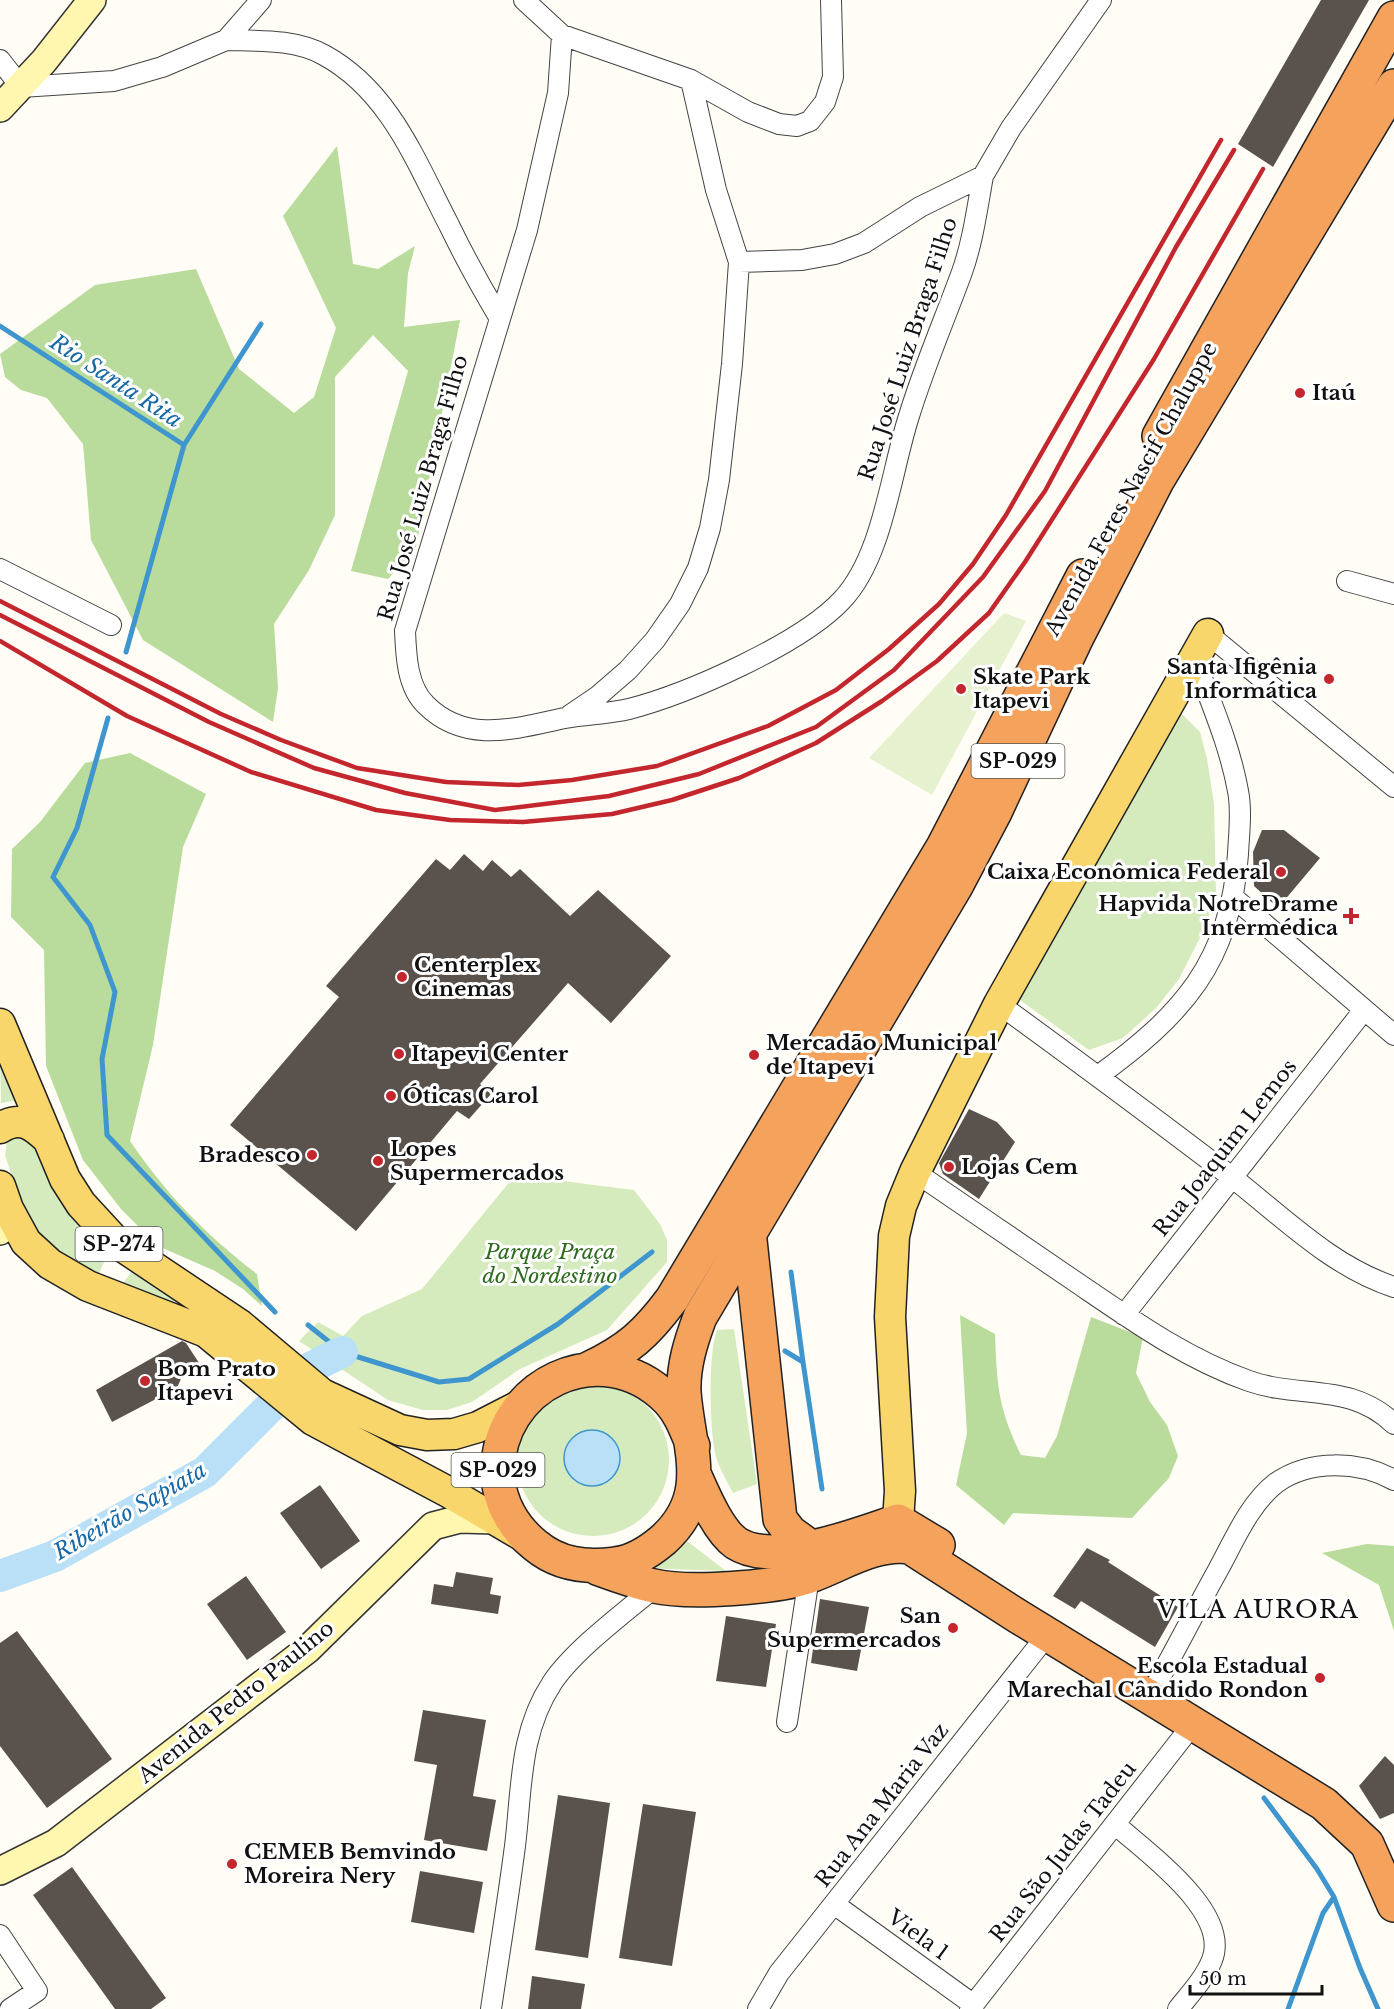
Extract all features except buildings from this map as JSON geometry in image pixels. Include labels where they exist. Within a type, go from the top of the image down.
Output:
[{"type":"highway","name":"Avenida Feres Nascif Chaluppe","points":[[588,1369],[618,1355],[638,1340],[672,1299],[943,847],[967,806],[1033,669],[1134,480],[1394,18]]},
{"type":"highway","name":"Avenida Feres Nascif Chaluppe","points":[[694,1461],[684,1391],[690,1344],[700,1317],[956,886],[995,812],[1085,620],[1157,481],[1394,86]]},
{"type":"highway","points":[[749,1231],[780,1519],[810,1562]]},
{"type":"highway","name":"SP-029","points":[[810,1562],[750,1550],[734,1542],[711,1510],[683,1420],[667,1399],[645,1382],[620,1372],[588,1369],[565,1374],[539,1387],[519,1406],[502,1440],[497,1458],[498,1486],[507,1512],[523,1536],[543,1552],[567,1563],[592,1567],[656,1587],[706,1589],[810,1562],[857,1556],[897,1533]]},
{"type":"highway","name":"SP-029","points":[[592,1567],[622,1564],[650,1551],[673,1531],[689,1506],[694,1461]]},
{"type":"highway","points":[[897,1533],[910,1547],[1324,1804],[1367,1844],[1394,1905]]},
{"type":"highway","points":[[897,1533],[1159,1679],[1273,1751],[1335,1785],[1366,1809],[1385,1832],[1394,1850]]},
{"type":"main road","points":[[0,108],[21,87],[92,0]]},
{"type":"main road","points":[[897,1533],[900,1491],[890,1317],[894,1236],[901,1206],[915,1172],[999,1004],[1208,634]]},
{"type":"main road","name":"SP-274","points":[[0,1024],[65,1179],[81,1204],[116,1242],[240,1325],[322,1394],[400,1430],[428,1435],[454,1434],[478,1427],[519,1406]]},
{"type":"main road","points":[[0,1128],[18,1121],[27,1122],[49,1140]]},
{"type":"main road","name":"SP-274","points":[[3,1209],[26,1242],[50,1264],[88,1286],[206,1332],[313,1420],[351,1443],[450,1492],[523,1536]]},
{"type":"main road","points":[[88,1286],[111,1277],[120,1267],[122,1255],[116,1242]]},
{"type":"main road","name":"Avenida Pedro Paulino","points":[[0,1871],[56,1843],[308,1649],[434,1526],[460,1519],[495,1520]]},
{"type":"street","points":[[226,40],[261,0]]},
{"type":"street","points":[[524,0],[562,35],[691,80],[748,112],[779,124],[797,126],[810,121],[825,102],[833,77],[831,0]]},
{"type":"street","points":[[739,262],[801,260],[835,254],[864,243],[920,207],[983,176],[1011,128],[1101,0]]},
{"type":"street","name":"Rua José Luiz Braga Filho","points":[[562,35],[558,93],[527,230],[412,601],[405,631],[406,658],[412,683],[424,704],[442,718],[463,728],[490,732],[526,728],[565,718],[626,710],[660,700],[749,662],[792,637],[843,599],[862,571],[877,534],[908,417],[962,271],[974,226],[983,176]]},
{"type":"street","points":[[0,60],[21,87],[114,81],[162,67],[226,40],[286,42],[323,54],[360,80],[387,110],[408,143],[499,317]]},
{"type":"street","points":[[565,718],[598,696],[628,670],[655,640],[680,604],[698,568],[710,528],[719,480],[732,364],[739,262],[716,190],[691,80]]},
{"type":"street","points":[[0,569],[111,625]]},
{"type":"street","points":[[1347,581],[1394,594]]},
{"type":"street","points":[[1208,634],[1394,787]]},
{"type":"street","points":[[1098,1076],[1137,1049],[1166,1023],[1191,994],[1230,916],[1234,898],[1240,818],[1238,791],[1223,733],[1195,660]]},
{"type":"street","points":[[1234,898],[1394,1035]]},
{"type":"street","points":[[999,1004],[1231,1176],[1327,1252],[1359,1273],[1394,1287]]},
{"type":"street","name":"Rua Joaquim Lemos","points":[[1124,1315],[1231,1176],[1364,1010]]},
{"type":"street","points":[[915,1172],[1124,1315],[1205,1364],[1262,1385],[1346,1396],[1376,1409],[1394,1424]]},
{"type":"street","points":[[1159,1679],[1239,1531],[1256,1504],[1276,1484],[1299,1471],[1333,1465],[1362,1468],[1394,1480]]},
{"type":"street","points":[[787,1722],[810,1562]]},
{"type":"street","points":[[491,2009],[515,1844],[523,1754],[534,1716],[552,1682],[574,1659],[656,1587]]},
{"type":"street","name":"Rua Ana Maria Vaz","points":[[759,2009],[779,1973],[1048,1634]]},
{"type":"street","name":"Rua São Judas Tadeu","points":[[972,2007],[1193,1724]]},
{"type":"street","points":[[1116,1825],[1179,1883],[1202,1907],[1212,1924],[1215,1942],[1213,1959],[1178,2009]]},
{"type":"street","name":"Viela 1","points":[[834,1904],[972,2007]]},
{"type":"street","points":[[0,1935],[37,1991],[10,2009]]},
{"type":"green space","points":[[337,146],[353,264],[378,269],[415,246],[408,273],[404,327],[460,320],[416,547],[388,579],[351,571],[408,371],[373,335],[335,377],[335,515],[309,570],[274,624],[278,688],[273,722],[143,640],[91,540],[83,444],[47,398],[21,390],[5,377],[0,354],[95,285],[196,269],[239,369],[294,413],[314,397],[336,328],[283,216]]},
{"type":"green space","name":"Skate Park Itapevi","points":[[1004,613],[1026,621],[932,795],[869,758]]},
{"type":"green space","points":[[1180,712],[1200,732],[1207,759],[1214,804],[1216,892],[1206,926],[1179,979],[1156,1008],[1123,1038],[1089,1050],[1020,1000]]},
{"type":"green space","points":[[130,753],[206,794],[183,847],[153,1045],[130,1141],[158,1179],[188,1213],[220,1244],[257,1274],[262,1306],[243,1289],[215,1271],[158,1246],[121,1209],[83,1160],[46,1066],[44,950],[11,917],[12,849],[40,822],[85,763]]},
{"type":"green space","points":[[0,1046],[20,1100],[1,1103]]},
{"type":"green space","points":[[32,1130],[109,1252],[99,1273],[86,1276],[52,1251],[31,1222],[17,1191],[5,1155],[8,1135]]},
{"type":"green space","name":"Parque Praça do Nordestino","points":[[515,1175],[634,1190],[660,1224],[667,1240],[667,1262],[607,1330],[520,1369],[472,1402],[447,1410],[423,1410],[388,1400],[299,1341],[318,1322],[343,1336],[362,1316],[422,1289]]},
{"type":"green space","points":[[137,1264],[227,1327],[119,1289]]},
{"type":"green space","points":[[960,1315],[995,1334],[1000,1396],[1013,1438],[1021,1455],[1045,1458],[1057,1436],[1091,1317],[1143,1337],[1136,1373],[1150,1402],[1167,1425],[1178,1456],[1169,1478],[1132,1518],[1013,1513],[1004,1525],[956,1485],[967,1433]]},
{"type":"green space","points":[[734,1329],[757,1484],[733,1493],[717,1460],[714,1448],[711,1394],[712,1356],[717,1330]]},
{"type":"green space","points":[[593,1384],[622,1390],[635,1397],[646,1407],[656,1418],[663,1431],[669,1460],[663,1489],[656,1502],[646,1513],[635,1523],[622,1530],[593,1536],[564,1530],[551,1523],[540,1513],[530,1502],[523,1489],[517,1460],[523,1431],[530,1418],[540,1407],[551,1397],[564,1390]]},
{"type":"green space","points":[[687,1541],[726,1571],[642,1568]]},
{"type":"green space","points":[[1367,1544],[1394,1546],[1394,1631],[1379,1585],[1322,1553]]},
{"type":"water","points":[[586,1430],[598,1430],[608,1434],[616,1442],[620,1458],[616,1474],[608,1482],[598,1486],[586,1486],[576,1482],[568,1474],[564,1464],[564,1452],[568,1442],[576,1434]]},
{"type":"waterway","name":"Rio Santa Rita","points":[[0,326],[184,445],[261,324]]},
{"type":"waterway","points":[[126,652],[184,445]]},
{"type":"waterway","points":[[108,718],[77,828],[53,877],[90,925],[115,992],[102,1059],[107,1135],[275,1312]]},
{"type":"waterway","points":[[308,1325],[342,1352],[439,1382],[469,1379],[558,1324],[652,1252]]},
{"type":"waterway","points":[[791,1272],[803,1362]]},
{"type":"waterway","points":[[785,1351],[803,1362],[822,1489]]},
{"type":"waterway","name":"Ribeirão Sapiata","points":[[308,1369],[342,1352]]},
{"type":"waterway","name":"Ribeirão Sapiata","points":[[0,1576],[55,1556],[205,1472],[274,1403]]},
{"type":"waterway","points":[[1264,1798],[1317,1869],[1334,1897],[1378,2009]]},
{"type":"waterway","points":[[1288,2009],[1323,1913],[1334,1897]]},
{"type":"railway","points":[[0,601],[221,714],[281,740],[357,768],[446,782],[518,785],[572,780],[657,766],[768,726],[836,690],[889,649],[939,604],[973,564],[1006,515],[1221,140]]},
{"type":"railway","points":[[0,615],[209,722],[314,768],[405,793],[495,810],[609,796],[699,774],[816,727],[894,670],[983,577],[1045,491],[1176,247],[1234,150]]},
{"type":"railway","points":[[0,641],[127,716],[251,772],[376,810],[450,820],[523,822],[612,814],[672,800],[739,778],[816,743],[882,701],[937,661],[989,613],[1025,562],[1154,359],[1263,169]]},
{"type":"place","name":"Itaú","points":[[1300,393]]},
{"type":"place","name":"Santa Ifigênia Informática","points":[[1329,679]]},
{"type":"place","name":"Skate Park Itapevi","points":[[961,689]]},
{"type":"place","name":"Caixa Econômica Federal","points":[[1281,872]]},
{"type":"place","name":"Hapvida NotreDrame Intermédica","points":[[1351,916]]},
{"type":"place","name":"Centerplex Cinemas","points":[[402,977]]},
{"type":"place","name":"Itapevi Center","points":[[399,1054]]},
{"type":"place","name":"Mercadão Municipal de Itapevi","points":[[754,1055]]},
{"type":"place","name":"Óticas Carol","points":[[391,1096]]},
{"type":"place","name":"Bradesco","points":[[312,1155]]},
{"type":"place","name":"Lopes Supermercados","points":[[378,1161]]},
{"type":"place","name":"Lojas Cem","points":[[949,1167]]},
{"type":"place","name":"Bom Prato Itapevi","points":[[145,1381]]},
{"type":"place","name":"San Supermercados","points":[[953,1628]]},
{"type":"place","name":"Escola Estadual Marechal Cândido Rondon","points":[[1320,1678]]},
{"type":"place","name":"CEMEB Bemvindo Moreira Nery","points":[[232,1864]]},
{"type":"district","name":"VILA AURORA","points":[[1258,1609]]}]
